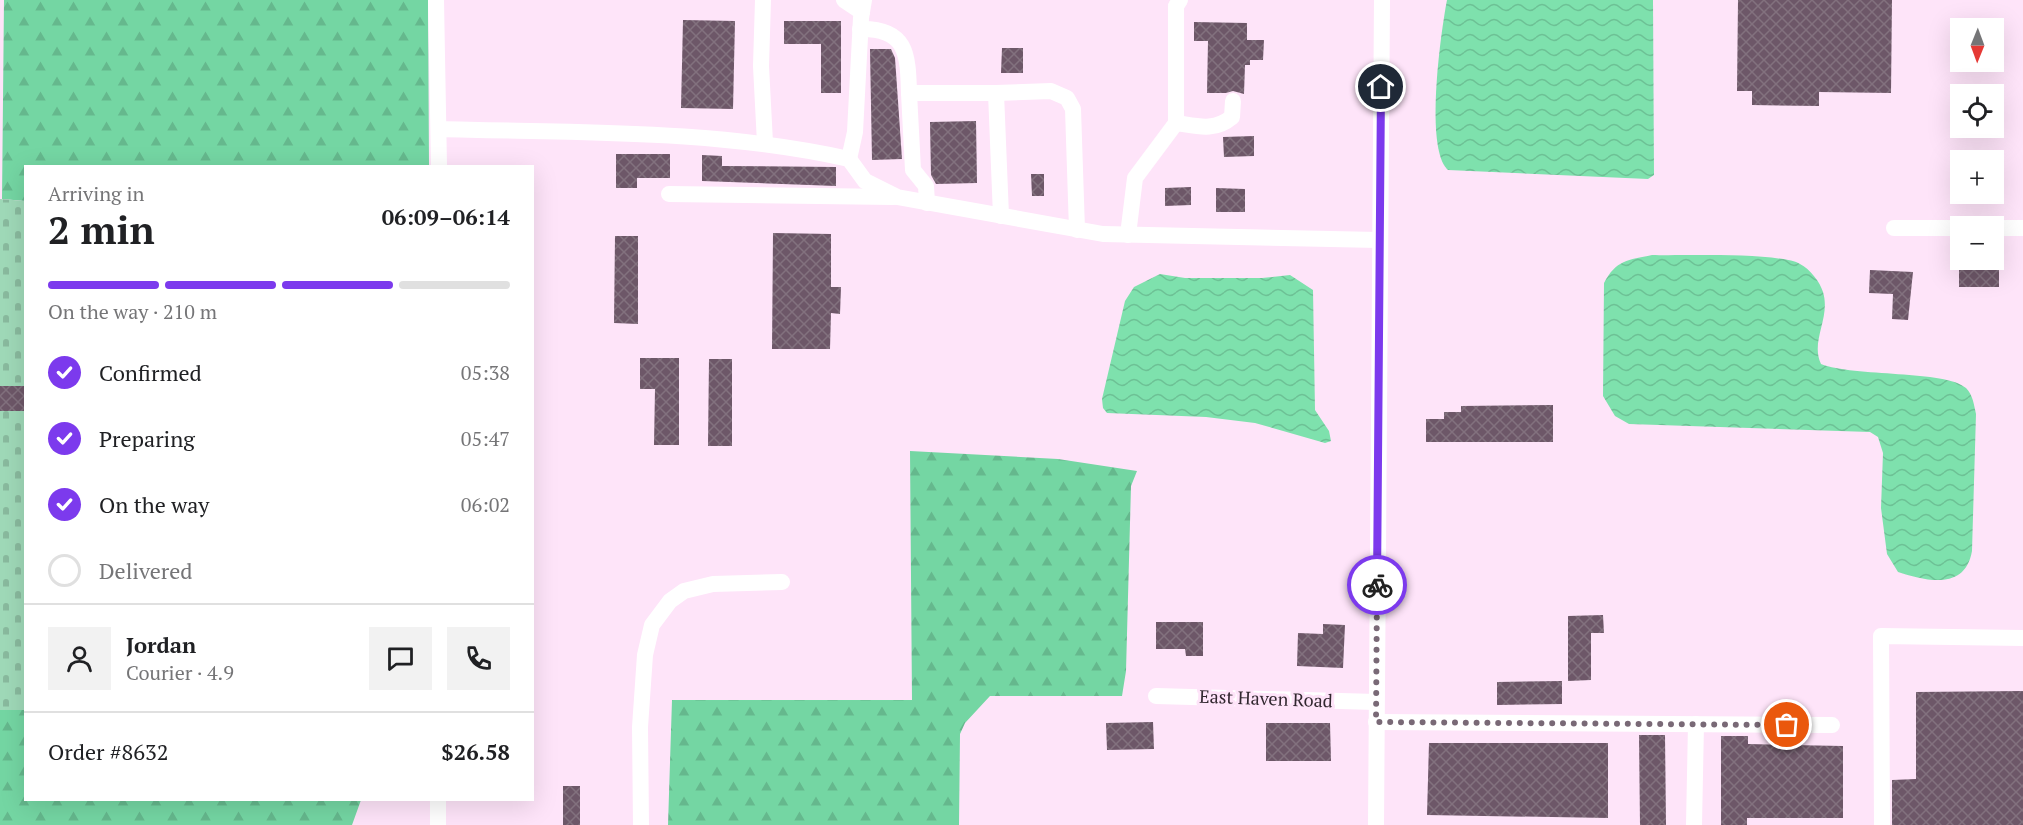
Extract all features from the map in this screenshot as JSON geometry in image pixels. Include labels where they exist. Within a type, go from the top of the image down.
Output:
[{"type":"street","points":[[436,0],[439,165]]},
{"type":"street","points":[[763,0],[761,66],[765,144]]},
{"type":"street","points":[[844,0],[878,28],[900,40],[908,58],[913,170],[926,186],[927,203]]},
{"type":"street","points":[[1128,235],[1135,178],[1176,123],[1176,6],[1180,0]]},
{"type":"street","points":[[1376,825],[1382,0]]},
{"type":"street","points":[[849,159],[855,132],[862,14]]},
{"type":"street","points":[[909,93],[1052,91],[1067,98],[1073,110],[1077,230]]},
{"type":"street","points":[[996,93],[1001,216]]},
{"type":"street","points":[[1176,123],[1208,128],[1221,126],[1232,117],[1233,101]]},
{"type":"street","points":[[439,129],[706,137],[796,147],[849,159],[865,181],[897,197]]},
{"type":"street","points":[[669,194],[897,197],[1077,230],[1128,235],[1379,240]]},
{"type":"street","points":[[1894,228],[1950,228]]},
{"type":"street","points":[[2004,228],[2023,228]]},
{"type":"street","points":[[641,825],[640,728],[645,654],[652,626],[670,601],[684,591],[713,584],[782,582]]},
{"type":"street","points":[[1882,825],[1881,636],[2023,638]]},
{"type":"street","name":"East Haven Road","points":[[1155,696],[1376,702]]},
{"type":"street","points":[[1376,722],[1832,725]]},
{"type":"street","points":[[1694,825],[1696,724]]},
{"type":"street","points":[[438,801],[438,825]]},
{"type":"green space","points":[[4,0],[428,0],[429,165],[24,165],[24,201],[2,199]]},
{"type":"green space","points":[[0,199],[24,201],[24,710],[0,710]]},
{"type":"green space","points":[[910,451],[1058,459],[1137,471],[1131,486],[1126,671],[1122,696],[990,696],[965,723],[960,734],[959,825],[668,825],[672,700],[912,700]]},
{"type":"green space","points":[[0,710],[24,710],[24,801],[361,801],[352,825],[0,825]]},
{"type":"water","points":[[1447,0],[1653,0],[1654,175],[1648,179],[1448,170],[1441,158],[1436,115],[1438,62]]},
{"type":"water","points":[[1652,255],[1752,256],[1789,260],[1800,264],[1814,276],[1823,292],[1825,311],[1818,347],[1821,364],[1855,371],[1940,378],[1966,388],[1972,397],[1976,414],[1972,551],[1968,564],[1961,572],[1953,578],[1932,580],[1898,572],[1887,554],[1881,508],[1883,453],[1878,437],[1870,432],[1629,424],[1615,416],[1603,396],[1604,283],[1618,265]]},
{"type":"water","points":[[1160,274],[1185,278],[1262,278],[1290,275],[1313,290],[1315,410],[1329,431],[1331,441],[1325,443],[1255,423],[1206,417],[1107,413],[1103,408],[1102,399],[1125,301],[1134,287]]},
{"type":"building","points":[[1738,0],[1892,0],[1891,93],[1819,92],[1819,106],[1752,105],[1752,91],[1737,91]]},
{"type":"building","points":[[683,20],[735,21],[733,109],[681,108]]},
{"type":"building","points":[[784,21],[841,21],[841,93],[821,93],[821,44],[784,44]]},
{"type":"building","points":[[1194,22],[1247,23],[1247,40],[1264,40],[1263,60],[1250,60],[1250,65],[1245,65],[1244,94],[1233,91],[1207,93],[1208,41],[1194,41]]},
{"type":"building","points":[[1002,48],[1023,48],[1023,73],[1001,73]]},
{"type":"building","points":[[870,49],[891,49],[895,58],[902,159],[872,160]]},
{"type":"building","points":[[976,121],[977,183],[936,184],[931,175],[930,122]]},
{"type":"building","points":[[1254,136],[1254,156],[1224,157],[1223,137]]},
{"type":"building","points":[[616,154],[670,154],[670,178],[637,178],[637,188],[616,188]]},
{"type":"building","points":[[702,155],[722,156],[722,166],[836,167],[836,186],[702,181]]},
{"type":"building","points":[[1031,174],[1044,174],[1044,196],[1032,196]]},
{"type":"building","points":[[1191,187],[1191,205],[1165,206],[1165,188]]},
{"type":"building","points":[[1216,188],[1245,189],[1245,212],[1216,212]]},
{"type":"building","points":[[773,233],[831,234],[831,287],[841,287],[840,314],[831,313],[830,349],[772,349]]},
{"type":"building","points":[[615,236],[638,236],[638,324],[614,323]]},
{"type":"building","points":[[1870,270],[1913,272],[1908,320],[1892,319],[1893,294],[1869,293]]},
{"type":"building","points":[[1959,270],[1999,270],[1999,287],[1959,287]]},
{"type":"building","points":[[640,358],[679,358],[679,445],[654,445],[655,389],[640,389]]},
{"type":"building","points":[[709,359],[732,359],[732,446],[708,446]]},
{"type":"building","points":[[0,386],[24,386],[24,411],[0,411]]},
{"type":"building","points":[[1553,405],[1553,442],[1426,442],[1426,419],[1444,419],[1444,412],[1461,412],[1461,406]]},
{"type":"building","points":[[1603,615],[1604,633],[1591,633],[1591,680],[1568,681],[1568,616]]},
{"type":"building","points":[[1156,622],[1203,622],[1203,656],[1186,656],[1185,649],[1156,649]]},
{"type":"building","points":[[1323,624],[1345,625],[1343,668],[1297,666],[1298,633],[1323,634]]},
{"type":"building","points":[[1562,681],[1562,704],[1497,705],[1497,682]]},
{"type":"building","points":[[2023,691],[2023,825],[1892,825],[1892,780],[1916,779],[1916,692]]},
{"type":"building","points":[[1153,722],[1154,749],[1107,750],[1106,723]]},
{"type":"building","points":[[1266,723],[1330,723],[1331,761],[1266,761]]},
{"type":"building","points":[[1639,735],[1665,735],[1666,825],[1640,825]]},
{"type":"building","points":[[1721,736],[1748,736],[1748,744],[1843,746],[1843,818],[1747,818],[1747,825],[1721,825]]},
{"type":"building","points":[[1429,743],[1608,743],[1608,818],[1427,815]]},
{"type":"building","points":[[563,786],[580,786],[580,825],[563,825]]},
{"type":"way so far","points":[[1377,585],[1376,722],[1787,725]]},
{"type":"route","points":[[1377,585],[1381,87]]}]
